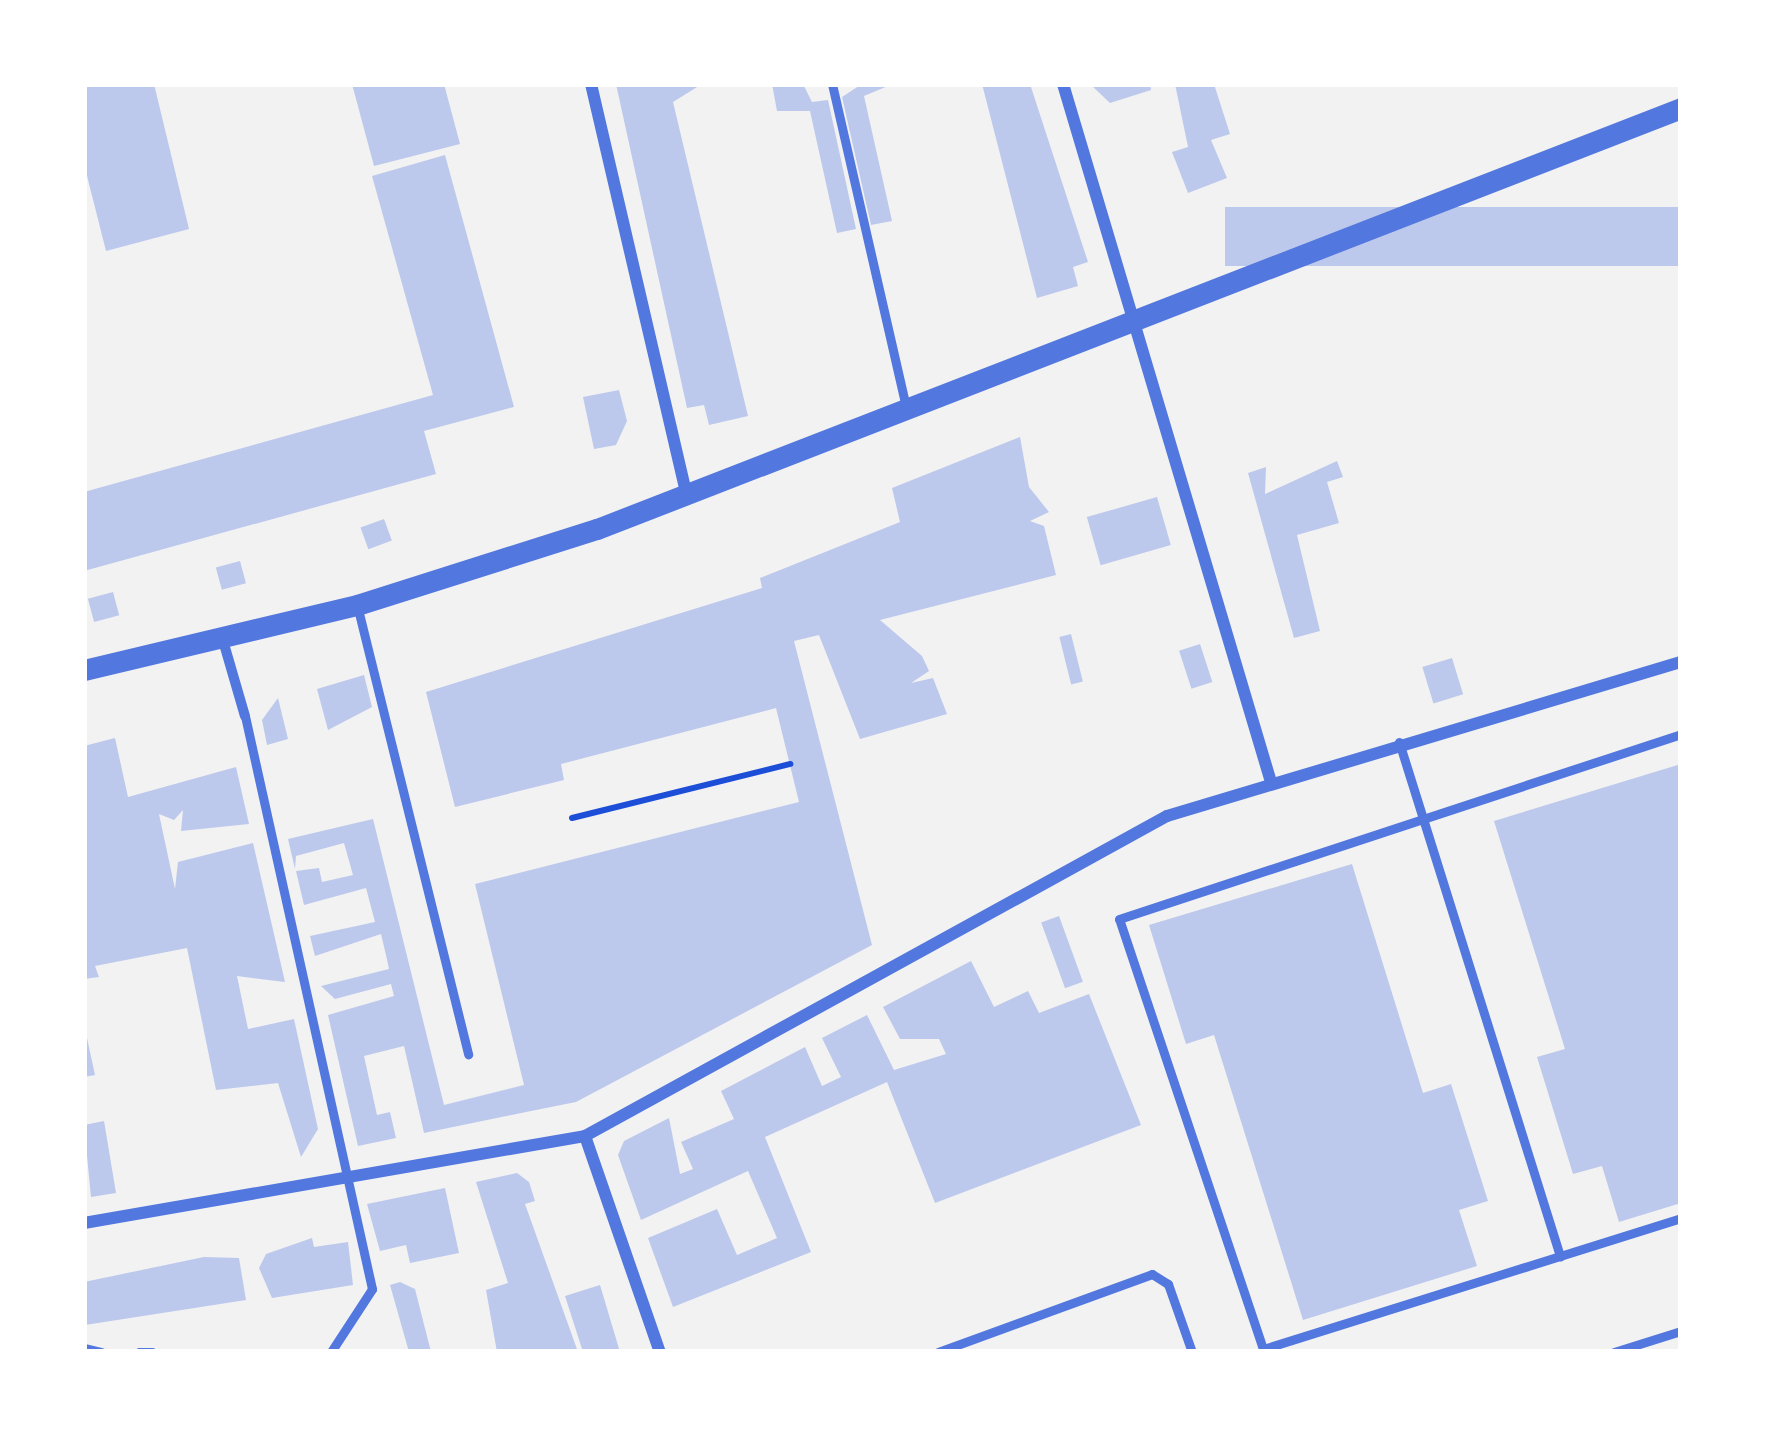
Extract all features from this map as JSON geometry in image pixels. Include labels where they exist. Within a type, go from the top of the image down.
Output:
[{"type":"street","points":[[591,84],[686,493]]},
{"type":"street","points":[[1063,84],[1270,779]]},
{"type":"street","points":[[84,670],[358,604],[686,493],[1133,325],[1681,108]]},
{"type":"street","points":[[222,637],[245,716]]},
{"type":"street","points":[[84,1223],[585,1136],[1167,816],[1270,779],[1681,662]]},
{"type":"street","points":[[585,1136],[659,1352]]},
{"type":"lane","points":[[832,84],[908,411]]},
{"type":"lane","points":[[358,604],[468,1054]]},
{"type":"lane","points":[[245,716],[344,1179],[373,1289],[331,1352]]},
{"type":"lane","points":[[1681,734],[1119,919],[1263,1349],[1681,1219]]},
{"type":"lane","points":[[1399,742],[1560,1256]]},
{"type":"lane","points":[[938,1352],[954,1350],[1152,1274],[1168,1284],[1192,1352]]},
{"type":"lane","points":[[1614,1352],[1681,1331]]},
{"type":"lane","points":[[84,1348],[102,1352]]},
{"type":"lane","points":[[140,1352],[152,1352]]},
{"type":"path","points":[[572,818],[790,764]]},
{"type":"building","points":[[84,84],[154,84],[189,229],[106,251],[84,164]]},
{"type":"building","points":[[352,84],[444,84],[460,144],[374,166]]},
{"type":"building","points":[[616,84],[702,84],[673,102],[748,416],[709,425],[704,405],[687,408]]},
{"type":"building","points":[[772,84],[803,84],[812,102],[828,100],[856,229],[837,233],[810,111],[777,111]]},
{"type":"building","points":[[862,84],[888,86],[864,96],[892,221],[871,225],[842,97]]},
{"type":"building","points":[[982,84],[1030,84],[1088,262],[1073,267],[1078,286],[1037,298]]},
{"type":"building","points":[[1090,84],[1150,84],[1151,90],[1110,103]]},
{"type":"building","points":[[1175,84],[1214,84],[1230,134],[1211,140],[1227,178],[1188,193],[1172,152],[1188,147]]},
{"type":"building","points":[[445,155],[514,407],[424,431],[436,474],[84,571],[84,492],[433,395],[372,176]]},
{"type":"building","points":[[1225,207],[1681,207],[1681,266],[1225,266]]},
{"type":"building","points":[[619,390],[627,421],[616,445],[594,449],[583,397]]},
{"type":"building","points":[[1020,437],[1029,487],[1049,512],[1030,521],[1044,526],[1056,575],[880,620],[922,656],[929,671],[911,683],[933,678],[947,714],[860,739],[819,635],[794,641],[872,945],[576,1102],[424,1133],[404,1046],[364,1056],[377,1115],[390,1112],[396,1138],[358,1146],[328,1015],[394,996],[391,984],[335,999],[321,986],[389,969],[386,955],[381,934],[315,956],[310,936],[375,922],[366,888],[304,905],[296,871],[319,868],[322,882],[353,875],[344,843],[296,856],[295,869],[288,839],[373,819],[444,1105],[524,1085],[475,884],[799,802],[776,708],[561,764],[564,780],[455,807],[426,692],[762,588],[760,578],[900,522],[892,488]]},
{"type":"building","points":[[1337,461],[1343,477],[1327,482],[1339,523],[1297,535],[1320,631],[1294,638],[1248,473],[1266,467],[1265,494]]},
{"type":"building","points":[[1157,497],[1171,545],[1101,565],[1087,517]]},
{"type":"building","points":[[384,519],[392,541],[368,549],[361,528]]},
{"type":"building","points":[[240,561],[246,583],[222,590],[216,567]]},
{"type":"building","points":[[113,592],[119,615],[94,622],[88,599]]},
{"type":"building","points":[[1071,634],[1083,682],[1071,684],[1059,637]]},
{"type":"building","points":[[1200,644],[1212,682],[1191,689],[1179,651]]},
{"type":"building","points":[[1452,658],[1463,694],[1433,703],[1422,667]]},
{"type":"building","points":[[364,675],[372,707],[328,730],[317,689]]},
{"type":"building","points":[[278,698],[288,739],[267,745],[262,720]]},
{"type":"building","points":[[115,738],[128,797],[236,767],[249,824],[181,831],[183,810],[174,820],[159,814],[175,889],[178,862],[253,843],[285,982],[237,976],[248,1029],[294,1019],[318,1129],[301,1157],[278,1083],[216,1090],[187,948],[95,966],[99,977],[84,979],[84,746]]},
{"type":"building","points":[[1681,764],[1681,1203],[1619,1222],[1602,1166],[1573,1174],[1537,1057],[1565,1049],[1494,821]]},
{"type":"building","points":[[1352,864],[1423,1093],[1451,1084],[1488,1201],[1459,1210],[1477,1266],[1303,1320],[1214,1035],[1186,1044],[1149,925]]},
{"type":"building","points":[[1059,916],[1083,982],[1065,988],[1041,922]]},
{"type":"building","points":[[971,961],[994,1007],[1028,991],[1039,1013],[1089,994],[1141,1125],[935,1203],[887,1082],[765,1137],[811,1252],[673,1307],[648,1238],[717,1209],[737,1255],[777,1238],[748,1171],[641,1220],[618,1155],[624,1141],[669,1118],[680,1174],[693,1169],[681,1142],[734,1119],[721,1091],[805,1047],[822,1086],[841,1077],[822,1038],[867,1015],[894,1070],[946,1054],[939,1039],[900,1039],[883,1007]]},
{"type":"building","points":[[84,1024],[95,1075],[84,1077]]},
{"type":"building","points":[[104,1121],[116,1193],[91,1197],[84,1125]]},
{"type":"building","points":[[517,1173],[529,1182],[535,1201],[525,1204],[578,1352],[497,1352],[486,1290],[508,1283],[476,1182]]},
{"type":"building","points":[[445,1188],[459,1253],[410,1263],[406,1245],[380,1251],[367,1204]]},
{"type":"building","points":[[312,1238],[314,1247],[348,1242],[353,1285],[272,1298],[259,1268],[266,1254]]},
{"type":"building","points":[[204,1257],[239,1258],[246,1300],[85,1325],[84,1282]]},
{"type":"building","points":[[400,1282],[415,1289],[431,1352],[409,1352],[390,1285]]},
{"type":"building","points":[[600,1285],[620,1352],[583,1352],[565,1296]]}]
